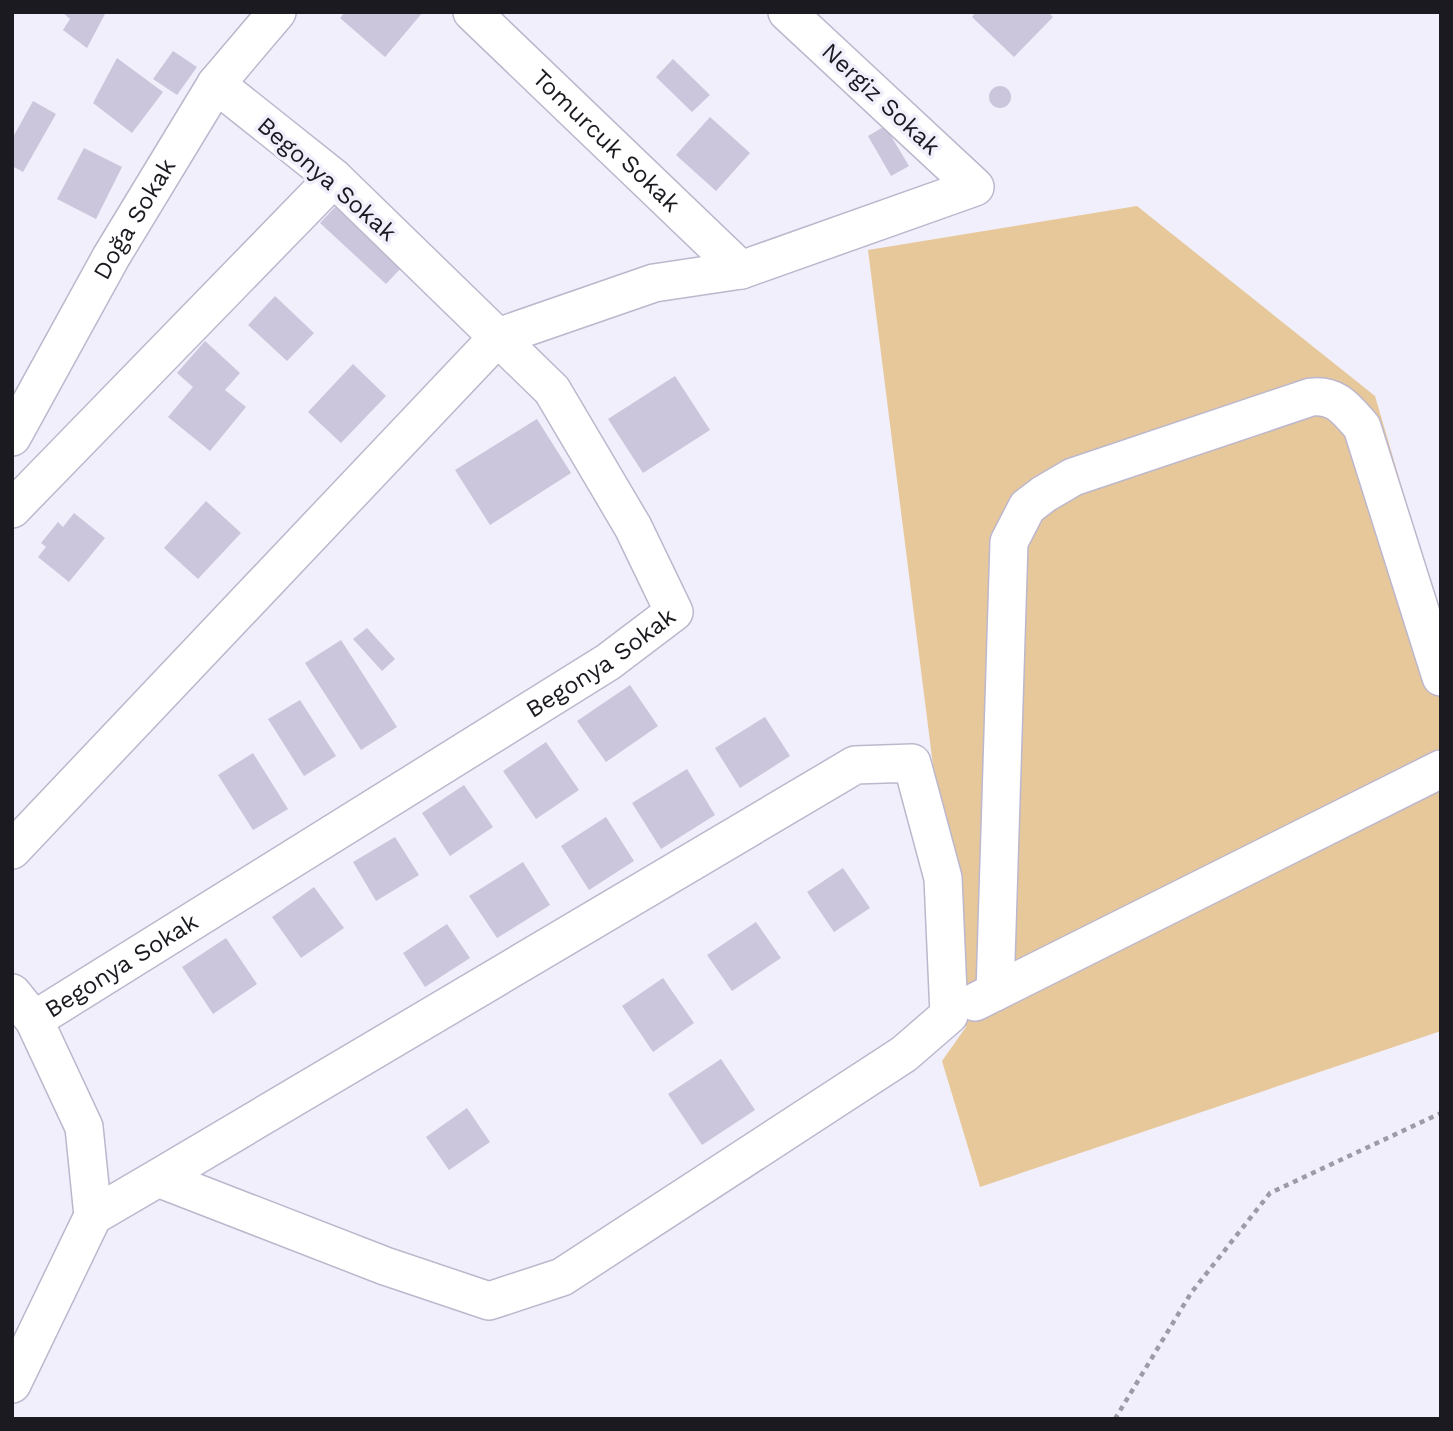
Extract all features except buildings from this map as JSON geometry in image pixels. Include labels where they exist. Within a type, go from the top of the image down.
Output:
[{"type":"street","name":"Doğa Sokak","points":[[12,438],[111,257],[216,84],[277,12]]},
{"type":"street","name":"Tomurcuk Sokak","points":[[472,12],[741,270]]},
{"type":"street","name":"Nergiz Sokak","points":[[741,270],[975,187],[787,12]]},
{"type":"street","name":"Begonya Sokak","points":[[23,1006],[608,662],[674,612],[633,527],[552,390],[334,178],[216,84]]},
{"type":"street","points":[[12,509],[334,178]]},
{"type":"street","points":[[12,850],[498,337],[654,283],[741,270]]},
{"type":"street","points":[[995,992],[1009,542],[1027,507],[1044,494],[1073,477],[1311,397],[1325,396],[1343,406],[1362,427],[1441,677]]},
{"type":"street","points":[[93,1216],[855,765],[912,763],[943,878],[949,1015]]},
{"type":"street","points":[[158,1178],[385,1266],[489,1301],[562,1277],[904,1054],[949,1015],[1441,769]]},
{"type":"street","points":[[12,1384],[93,1216],[84,1127],[23,1006]]},
{"type":"path","points":[[1115,1419],[1191,1293],[1270,1193],[1441,1113]]},
{"type":"shaded area","points":[[1137,206],[1375,396],[1441,621],[1441,1031],[980,1187],[942,1061],[966,1027],[868,250]]}]
